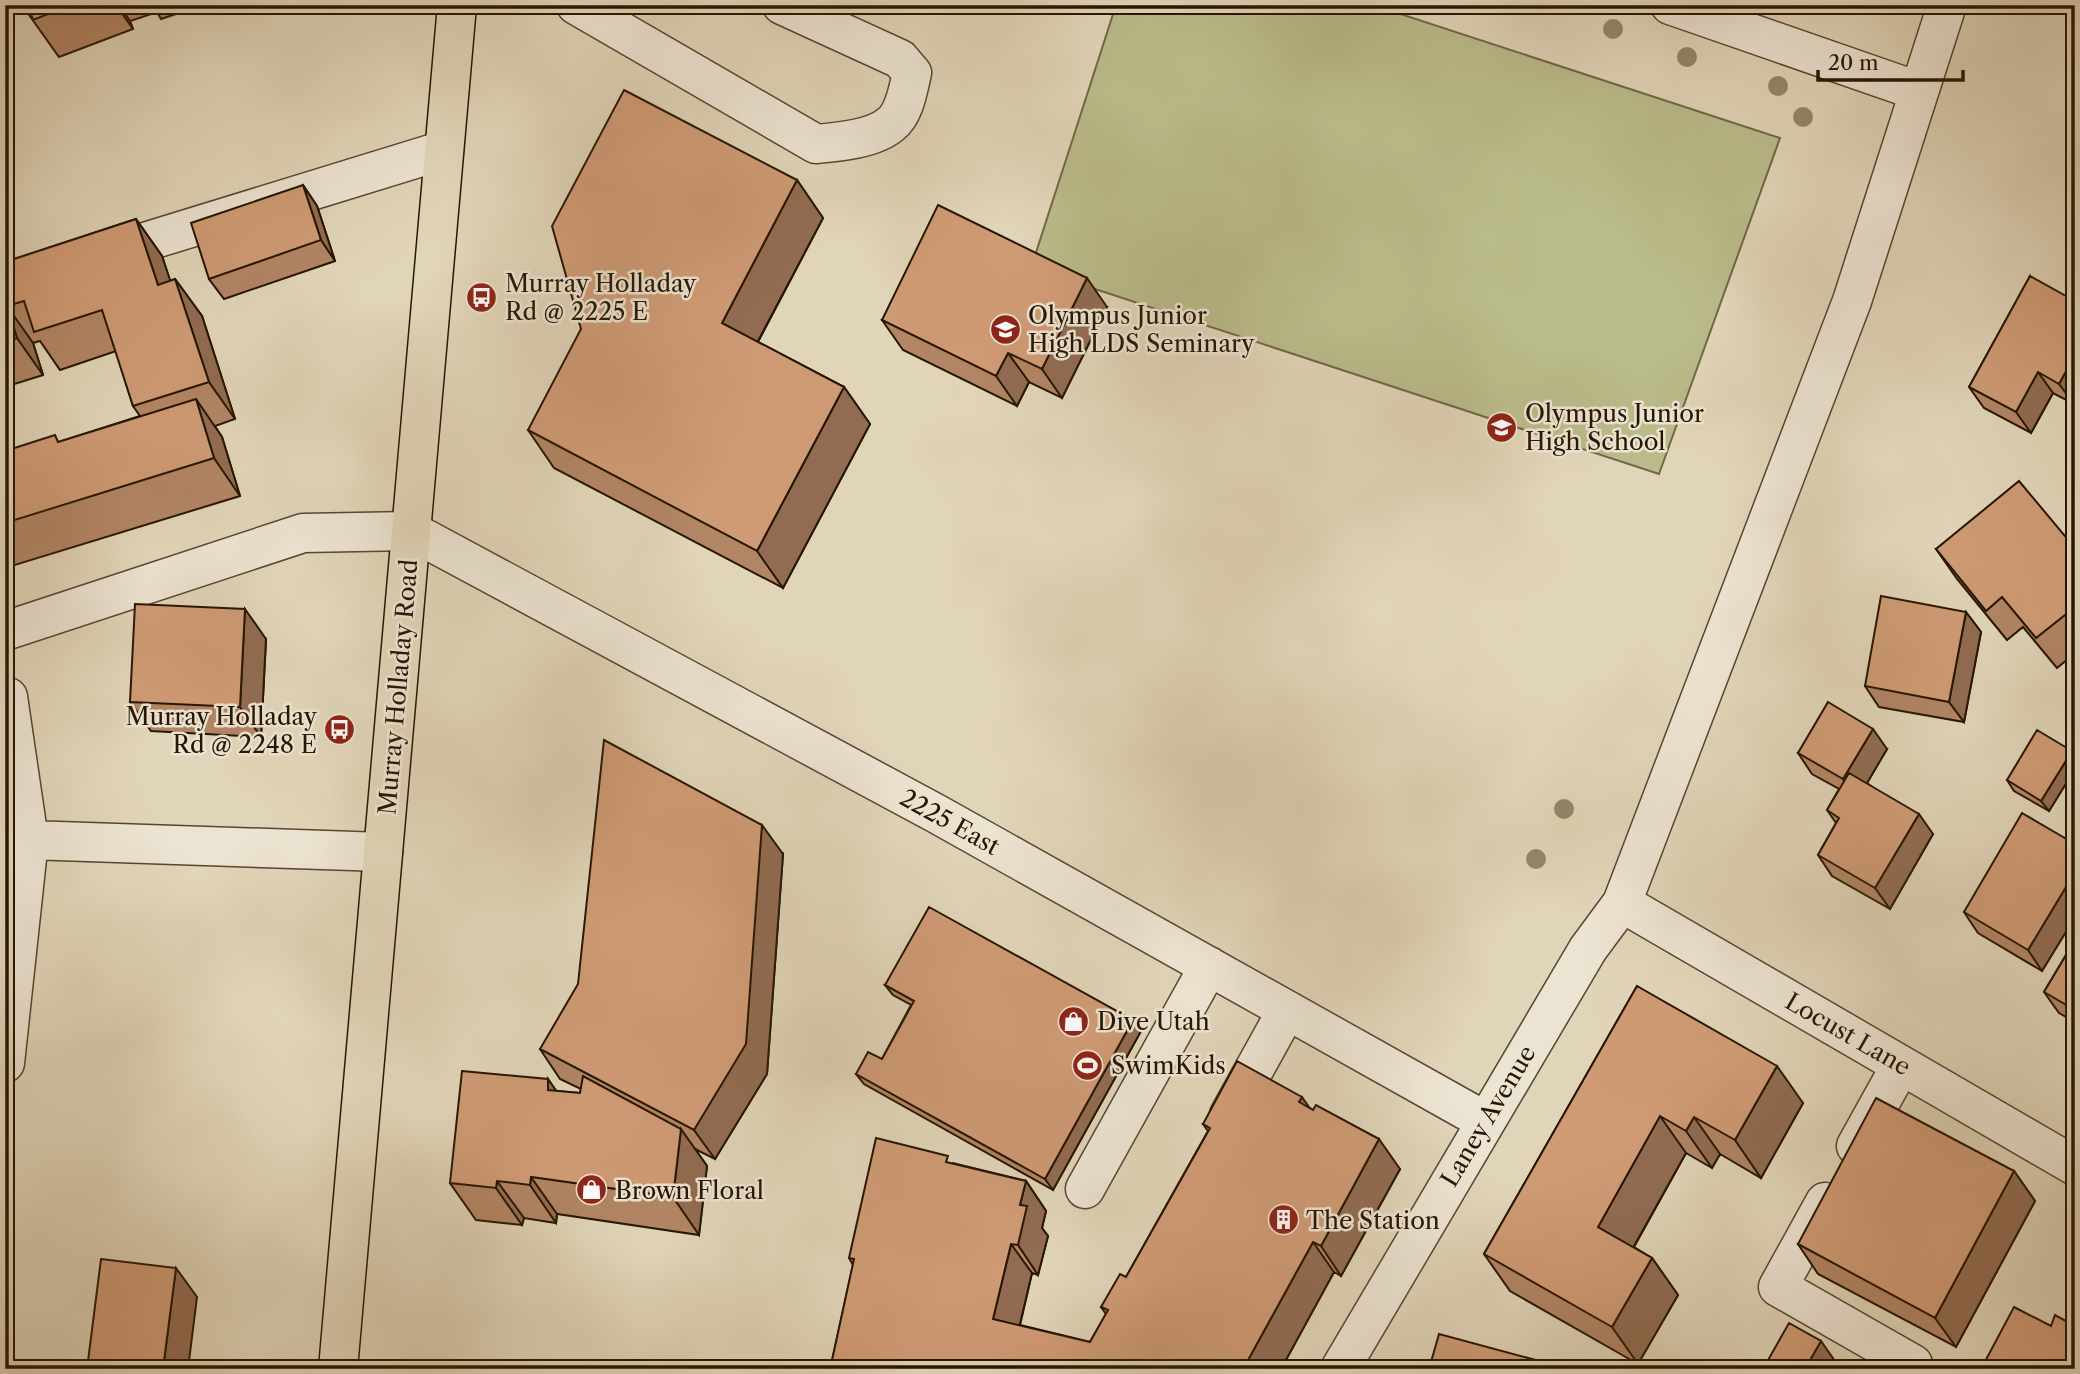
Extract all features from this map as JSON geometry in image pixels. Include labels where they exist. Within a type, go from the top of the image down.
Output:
[{"type":"main road","name":"Murray Holladay Road","points":[[338,1369],[457,5]]},
{"type":"street","points":[[576,5],[816,144],[852,141],[891,124],[905,102],[912,73],[900,58],[782,5]]},
{"type":"street","points":[[1671,5],[1918,91]]},
{"type":"street","name":"Laney Avenue","points":[[1340,1369],[1588,949],[1622,903],[1852,301],[1947,5]]},
{"type":"street","points":[[5,285],[444,150]]},
{"type":"street","points":[[5,631],[303,533],[411,531]]},
{"type":"street","name":"2225 East","points":[[411,531],[937,814],[1485,1121]]},
{"type":"street","points":[[5,698],[8,697],[29,840],[5,1063]]},
{"type":"street","points":[[29,840],[383,852]]},
{"type":"street","name":"Locust Lane","points":[[1622,903],[2075,1166]]},
{"type":"street","points":[[1085,1189],[1209,966]]},
{"type":"street","points":[[1214,1141],[1287,1010]]},
{"type":"street","points":[[1901,1065],[1778,1287],[1913,1364]]},
{"type":"green space","points":[[1116,5],[1373,5],[1780,138],[1659,474],[1031,268]]},
{"type":"building","points":[[28,5],[71,5],[33,20]]},
{"type":"building","points":[[624,90],[797,180],[722,323],[844,387],[757,551],[528,430],[581,329],[552,226]]},
{"type":"building","points":[[303,185],[321,240],[209,279],[191,223]]},
{"type":"building","name":"Olympus Junior High LDS Seminary","points":[[938,205],[1087,278],[1042,369],[1008,353],[996,376],[882,320]]},
{"type":"building","points":[[136,219],[158,285],[175,279],[209,382],[133,406],[102,310],[34,332],[24,301],[7,306],[17,338],[5,342],[5,262]]},
{"type":"building","points":[[2030,276],[2075,301],[2075,355],[2059,384],[2038,372],[2016,412],[1969,387]]},
{"type":"building","points":[[196,399],[214,458],[5,523],[5,451],[55,435],[58,442]]},
{"type":"building","points":[[2019,481],[2075,548],[2075,607],[2036,638],[2002,597],[1986,611],[1936,549]]},
{"type":"building","points":[[1881,596],[1966,612],[1949,702],[1865,686]]},
{"type":"building","points":[[135,604],[245,609],[240,707],[130,702]]},
{"type":"building","points":[[1828,702],[1873,729],[1843,779],[1798,753]]},
{"type":"building","points":[[2037,730],[2072,751],[2041,801],[2007,780]]},
{"type":"building","points":[[604,740],[762,825],[746,1044],[694,1130],[540,1049],[578,984]]},
{"type":"building","points":[[1849,773],[1919,814],[1875,888],[1818,855],[1839,818],[1827,810]]},
{"type":"building","points":[[2022,813],[2075,844],[2075,872],[2028,950],[1964,912]]},
{"type":"building","points":[[929,907],[1133,1020],[1045,1179],[856,1074],[868,1052],[882,1059],[914,1001],[885,985]]},
{"type":"building","points":[[2075,940],[2075,1010],[2044,992]]},
{"type":"building","points":[[1637,986],[1777,1066],[1735,1140],[1694,1117],[1686,1131],[1660,1116],[1598,1227],[1652,1258],[1612,1327],[1484,1254]]},
{"type":"building","points":[[1237,1061],[1302,1097],[1299,1102],[1313,1110],[1316,1105],[1379,1139],[1321,1246],[1313,1242],[1248,1360],[1255,1364],[1252,1369],[822,1369],[823,1363],[831,1365],[854,1259],[849,1258],[876,1138],[948,1156],[946,1162],[1026,1181],[1020,1205],[1027,1206],[1018,1245],[1011,1244],[993,1319],[1090,1342],[1108,1310],[1101,1307],[1120,1274],[1126,1277],[1210,1128],[1203,1124]]},
{"type":"building","points":[[462,1071],[548,1079],[548,1090],[580,1093],[583,1076],[681,1129],[673,1197],[531,1177],[530,1185],[497,1181],[496,1188],[450,1183]]},
{"type":"building","points":[[1876,1098],[2014,1171],[1935,1318],[1798,1244]]},
{"type":"building","points":[[101,1259],[176,1268],[163,1369],[87,1369]]},
{"type":"building","points":[[2014,1307],[2051,1326],[2055,1315],[2075,1326],[2075,1369],[1981,1369]]},
{"type":"building","points":[[1789,1323],[1821,1341],[1805,1369],[1763,1369]]},
{"type":"building","points":[[1439,1334],[1569,1369],[1429,1369]]},
{"type":"place","name":"Murray Holladay Rd @ 2225 E","points":[[482,297]]},
{"type":"place","name":"Olympus Junior High LDS Seminary","points":[[1005,329]]},
{"type":"place","name":"Olympus Junior High School","points":[[1502,427]]},
{"type":"place","name":"Murray Holladay Rd @ 2248 E","points":[[340,730]]},
{"type":"place","name":"Dive Utah","points":[[1074,1021]]},
{"type":"place","name":"SwimKids","points":[[1088,1065]]},
{"type":"place","name":"Brown Floral","points":[[592,1190]]},
{"type":"place","name":"The Station","points":[[1283,1220]]}]
